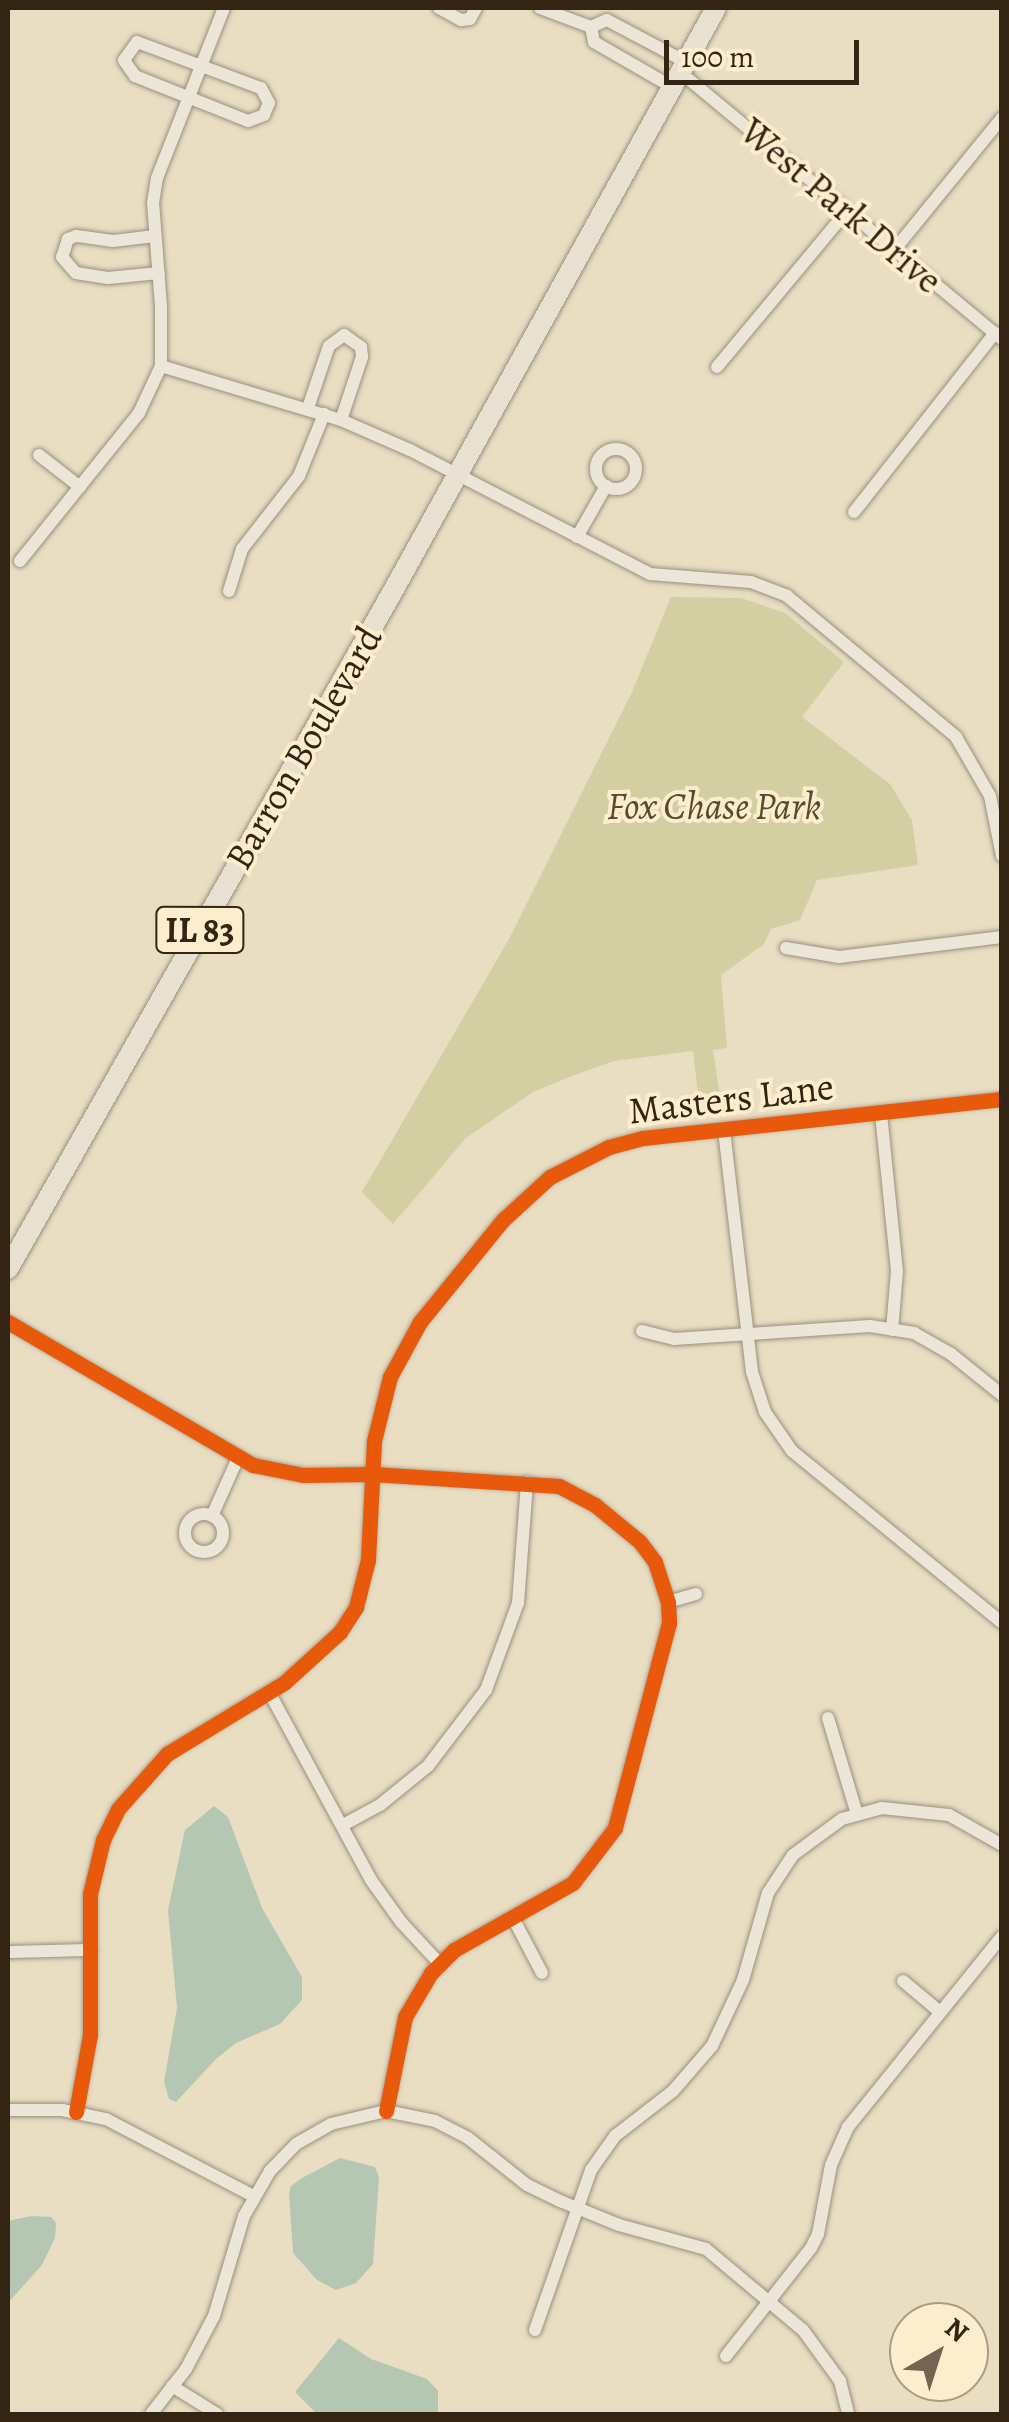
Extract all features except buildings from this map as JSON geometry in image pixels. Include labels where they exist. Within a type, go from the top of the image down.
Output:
[{"type":"main road","name":"IL 83","points":[[456,474],[716,8]]},
{"type":"main road","name":"Barron Boulevard","points":[[8,1270],[456,474]]},
{"type":"street","points":[[20,560],[140,413],[161,366],[153,203],[158,178],[224,8]]},
{"type":"street","points":[[439,8],[462,20],[470,19],[476,8]]},
{"type":"street","points":[[540,8],[591,27],[608,20],[679,74]]},
{"type":"street","points":[[591,27],[594,42],[679,74]]},
{"type":"street","points":[[137,42],[261,88],[269,103],[264,115],[248,121],[190,98],[135,76],[124,60],[137,42]]},
{"type":"street","name":"West Park Drive","points":[[679,74],[998,336]]},
{"type":"street","points":[[895,249],[1002,118]]},
{"type":"street","points":[[717,367],[848,210]]},
{"type":"street","points":[[156,236],[113,241],[76,236],[68,239],[62,257],[76,273],[108,278],[158,272]]},
{"type":"street","points":[[308,408],[329,346],[344,335],[361,347],[362,357],[341,420]]},
{"type":"street","points":[[854,512],[998,336]]},
{"type":"street","points":[[161,366],[341,420],[650,574],[751,582],[802,606],[956,737],[990,796],[1001,847]]},
{"type":"street","points":[[229,591],[242,549],[299,476],[324,414]]},
{"type":"street","points":[[40,456],[80,487]]},
{"type":"street","points":[[577,538],[606,486]]},
{"type":"street","points":[[786,948],[839,956],[1002,937]]},
{"type":"street","name":"Masters Lane","points":[[76,2112],[90,2035],[90,1894],[96,1864],[118,1808],[167,1754],[269,1692],[322,1653],[356,1606],[368,1560],[379,1408],[406,1342],[526,1196],[550,1177],[609,1147],[643,1138],[1002,1099]]},
{"type":"street","points":[[881,1114],[896,1271],[892,1330]]},
{"type":"street","points":[[724,1130],[756,1388],[771,1422],[792,1451],[1002,1623]]},
{"type":"street","points":[[8,1322],[238,1458],[303,1475],[372,1474],[560,1486],[578,1494],[640,1542],[655,1562],[668,1602],[664,1650],[615,1828],[573,1883],[454,1950],[424,1982],[405,2017],[386,2110]]},
{"type":"street","points":[[642,1331],[674,1338],[844,1327],[892,1330],[936,1344],[1000,1391]]},
{"type":"street","points":[[212,1516],[238,1458]]},
{"type":"street","points":[[343,1826],[380,1806],[428,1766],[486,1690],[518,1603],[527,1482]]},
{"type":"street","points":[[668,1602],[696,1594]]},
{"type":"street","points":[[269,1692],[385,1901],[440,1964]]},
{"type":"street","points":[[828,1718],[857,1814]]},
{"type":"street","points":[[534,2330],[591,2170],[615,2136],[674,2090],[712,2046],[743,1980],[762,1910],[778,1876],[811,1838],[873,1808],[924,1808],[972,1824],[1002,1845]]},
{"type":"street","points":[[513,1918],[542,1973]]},
{"type":"street","points":[[726,2356],[818,2234],[831,2165],[848,2127],[1002,1936]]},
{"type":"street","points":[[8,1952],[91,1950]]},
{"type":"street","points":[[903,1980],[940,2012]]},
{"type":"street","points":[[8,2110],[76,2112],[144,2135],[253,2196]]},
{"type":"street","points":[[150,2414],[172,2386],[214,2316],[253,2196],[296,2144],[330,2124],[386,2110],[451,2130],[527,2186],[576,2208],[706,2249],[770,2300],[825,2356],[840,2381],[848,2414]]},
{"type":"street","points":[[172,2386],[217,2414]]},
{"type":"green space","name":"Fox Chase Park","points":[[671,597],[741,598],[785,613],[844,662],[802,717],[890,784],[912,820],[918,865],[817,880],[800,920],[771,929],[764,944],[721,975],[727,1048],[713,1050],[722,1110],[700,1111],[693,1051],[614,1061],[533,1092],[466,1138],[393,1224],[362,1192],[509,939],[632,692]]},
{"type":"shaded area","points":[[214,1806],[228,1817],[262,1908],[302,1977],[302,2000],[280,2024],[236,2043],[216,2059],[176,2102],[169,2099],[164,2082],[177,2008],[168,1910],[185,1830]]},
{"type":"shaded area","points":[[340,2158],[375,2167],[379,2177],[373,2264],[356,2283],[336,2290],[317,2280],[293,2253],[289,2193],[291,2186],[302,2178]]},
{"type":"shaded area","points":[[51,2217],[56,2223],[55,2238],[42,2265],[8,2303],[8,2221]]},
{"type":"shaded area","points":[[339,2338],[371,2359],[427,2379],[438,2391],[438,2414],[317,2414],[295,2392]]},
{"type":"cycle path","points":[[76,2112],[90,2035],[90,1894],[103,1840],[118,1809],[167,1754],[284,1683],[340,1632],[356,1607],[368,1560],[374,1441],[390,1377],[420,1322],[503,1220],[550,1177],[609,1147],[643,1138],[1002,1099]]},
{"type":"cycle path","points":[[8,1322],[253,1465],[303,1475],[372,1474],[559,1486],[595,1505],[640,1542],[655,1562],[668,1602],[669,1623],[615,1828],[573,1883],[454,1950],[431,1973],[405,2017],[386,2111]]}]
